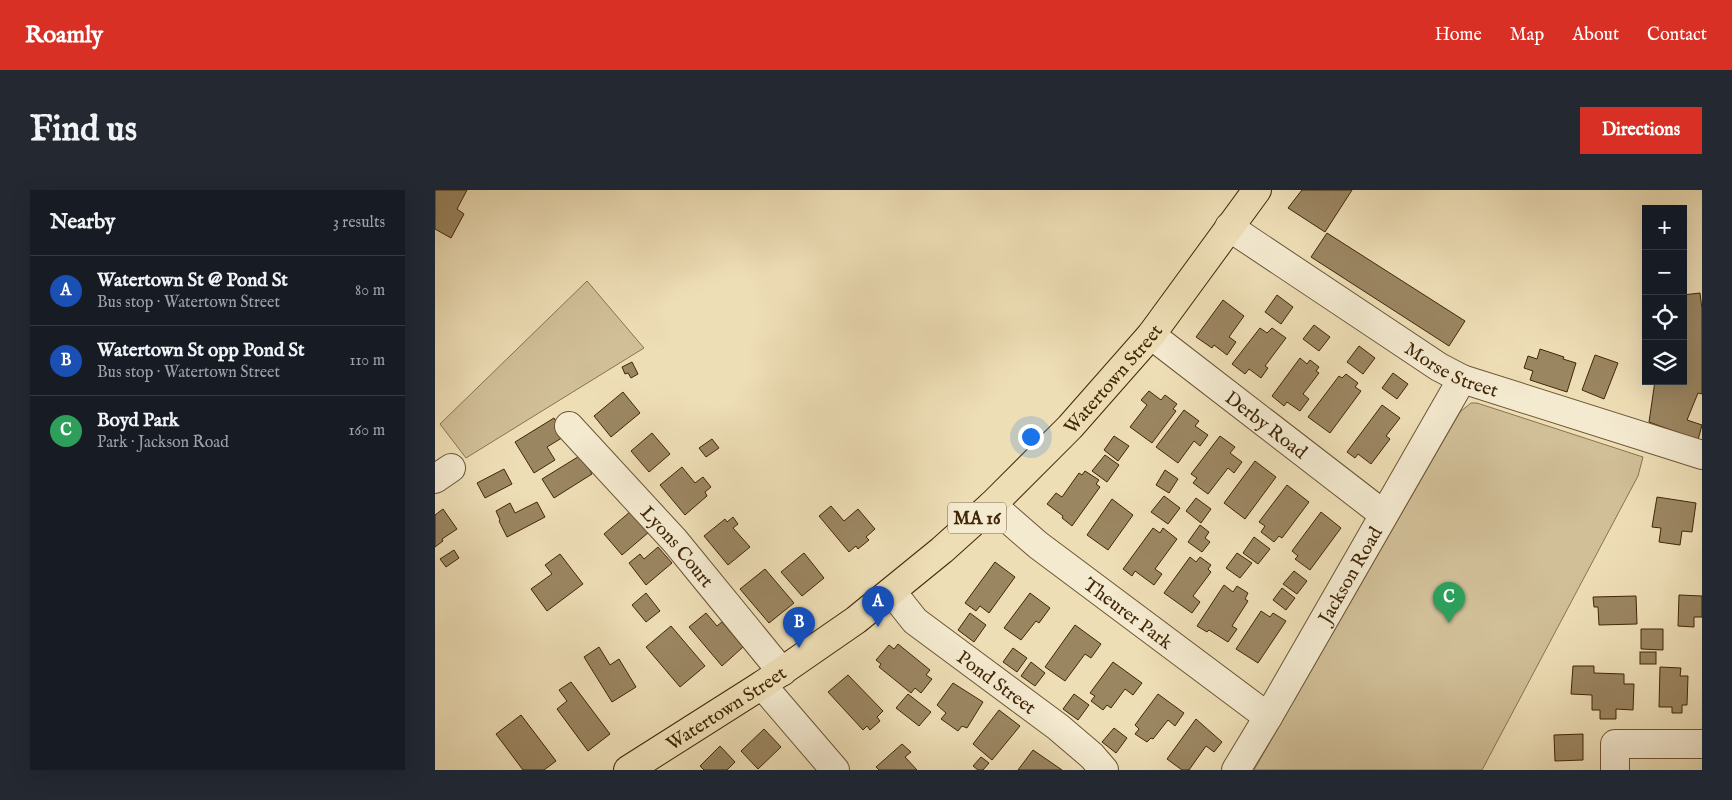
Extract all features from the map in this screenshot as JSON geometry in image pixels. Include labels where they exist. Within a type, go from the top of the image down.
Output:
[{"type":"main road","name":"Watertown Street","points":[[628,770],[772,679],[849,625],[942,550],[991,505],[1070,427],[1151,335],[1257,190]]},
{"type":"street","name":"Morse Street","points":[[1229,227],[1439,366],[1462,379],[1702,455]]},
{"type":"street","name":"Derby Road","points":[[1151,335],[1383,514]]},
{"type":"street","name":"Jackson Road","points":[[1236,770],[1269,717],[1383,514],[1462,379]]},
{"type":"street","name":"Lyons Court","points":[[569,426],[675,541],[772,679]]},
{"type":"street","name":"Theurer Park","points":[[991,505],[1038,545],[1269,717]]},
{"type":"street","name":"Pond Street","points":[[892,592],[915,621],[1058,726],[1092,756],[1104,770]]},
{"type":"street","points":[[772,679],[835,770]]},
{"type":"street","points":[[1615,757],[1702,744]]},
{"type":"shaded area","points":[[587,281],[644,348],[466,458],[440,424]]},
{"type":"shaded area","points":[[1471,403],[1477,403],[1643,457],[1638,476],[1482,770],[1254,770],[1460,412]]},
{"type":"building","points":[[435,190],[467,190],[457,209],[464,214],[451,238],[435,229]]},
{"type":"building","points":[[1302,190],[1352,190],[1325,232],[1288,208]]},
{"type":"building","points":[[1327,233],[1465,321],[1449,346],[1311,257]]},
{"type":"building","points":[[1700,293],[1702,309],[1702,394],[1698,393],[1687,420],[1702,425],[1698,440],[1649,422],[1654,385],[1687,385],[1687,295]]},
{"type":"building","points":[[1277,295],[1293,307],[1281,324],[1265,312]]},
{"type":"building","points":[[1223,300],[1244,316],[1229,337],[1236,342],[1227,355],[1214,345],[1212,348],[1196,337]]},
{"type":"building","points":[[1314,325],[1330,337],[1319,351],[1303,339]]},
{"type":"building","points":[[1260,328],[1267,333],[1272,328],[1286,338],[1265,366],[1268,368],[1261,378],[1249,369],[1245,374],[1232,364]]},
{"type":"building","points":[[1359,346],[1375,358],[1363,374],[1347,362]]},
{"type":"building","points":[[1540,349],[1576,363],[1567,392],[1530,380],[1533,371],[1524,368],[1528,356],[1537,359]]},
{"type":"building","points":[[1595,355],[1618,363],[1604,399],[1582,390]]},
{"type":"building","points":[[1300,358],[1307,364],[1310,360],[1319,367],[1316,371],[1319,373],[1303,394],[1309,399],[1300,411],[1287,402],[1284,406],[1272,396]]},
{"type":"building","points":[[632,362],[638,374],[631,378],[628,373],[625,374],[622,367]]},
{"type":"building","points":[[1393,373],[1408,384],[1397,399],[1382,388]]},
{"type":"building","points":[[1346,374],[1358,383],[1355,387],[1361,391],[1330,433],[1308,417],[1339,376],[1342,378]]},
{"type":"building","points":[[1149,391],[1161,400],[1165,395],[1177,404],[1173,409],[1176,411],[1152,443],[1130,427],[1147,405],[1141,400]]},
{"type":"building","points":[[623,392],[640,413],[611,437],[594,416]]},
{"type":"building","points":[[1382,405],[1400,418],[1386,436],[1390,439],[1371,464],[1358,454],[1355,458],[1347,452]]},
{"type":"building","points":[[1184,410],[1199,421],[1195,426],[1208,435],[1200,446],[1194,441],[1178,463],[1156,447]]},
{"type":"building","points":[[554,418],[565,436],[547,447],[555,460],[534,473],[515,442]]},
{"type":"building","points":[[652,433],[670,454],[649,472],[631,451]]},
{"type":"building","points":[[1114,436],[1129,446],[1118,461],[1104,450]]},
{"type":"building","points":[[1220,436],[1235,447],[1230,453],[1242,462],[1234,473],[1228,468],[1208,494],[1193,483],[1197,478],[1191,474]]},
{"type":"building","points":[[712,439],[719,448],[706,457],[699,448]]},
{"type":"building","points":[[581,455],[592,474],[554,498],[542,479]]},
{"type":"building","points":[[1105,455],[1119,465],[1107,482],[1092,471]]},
{"type":"building","points":[[1255,461],[1276,477],[1245,519],[1224,503]]},
{"type":"building","points":[[682,467],[695,483],[703,477],[711,487],[705,492],[707,496],[685,515],[660,485]]},
{"type":"building","points":[[504,469],[512,484],[485,498],[477,483]]},
{"type":"building","points":[[1165,470],[1178,479],[1169,493],[1156,485]]},
{"type":"building","points":[[1085,471],[1099,480],[1096,484],[1100,487],[1072,526],[1062,518],[1063,516],[1047,504],[1056,493],[1062,497],[1079,473],[1082,475]]},
{"type":"building","points":[[1287,485],[1309,502],[1282,538],[1279,536],[1274,542],[1261,532],[1265,526],[1259,522]]},
{"type":"building","points":[[1164,496],[1180,508],[1168,524],[1151,512]]},
{"type":"building","points":[[1657,497],[1696,503],[1692,532],[1682,531],[1680,545],[1659,542],[1661,528],[1652,527]]},
{"type":"building","points":[[1196,498],[1211,509],[1201,523],[1186,511]]},
{"type":"building","points":[[1112,499],[1133,515],[1108,550],[1087,535]]},
{"type":"building","points":[[537,502],[545,517],[507,537],[496,511],[510,503],[515,513]]},
{"type":"building","points":[[831,506],[844,521],[858,509],[875,529],[866,537],[869,540],[858,549],[856,546],[849,552],[819,516]]},
{"type":"building","points":[[443,509],[457,529],[442,539],[443,541],[435,547],[435,515]]},
{"type":"building","points":[[631,511],[649,532],[622,555],[604,534]]},
{"type":"building","points":[[1321,512],[1341,528],[1310,570],[1295,559],[1298,556],[1292,551]]},
{"type":"building","points":[[733,517],[738,524],[733,528],[750,547],[728,565],[704,536],[725,519],[727,522]]},
{"type":"building","points":[[1200,525],[1209,532],[1205,538],[1210,542],[1202,552],[1188,542]]},
{"type":"building","points":[[1153,528],[1160,533],[1163,528],[1177,539],[1155,569],[1162,574],[1154,585],[1135,571],[1132,576],[1123,569]]},
{"type":"building","points":[[1254,537],[1270,549],[1258,564],[1243,553]]},
{"type":"building","points":[[658,547],[672,563],[646,585],[629,563],[640,554],[644,559]]},
{"type":"building","points":[[454,550],[459,558],[446,567],[440,559]]},
{"type":"building","points":[[804,553],[824,578],[802,596],[781,572]]},
{"type":"building","points":[[1237,553],[1252,563],[1240,578],[1226,568]]},
{"type":"building","points":[[560,554],[583,584],[547,611],[531,589],[552,574],[545,565]]},
{"type":"building","points":[[1190,557],[1196,562],[1200,557],[1211,565],[1208,569],[1211,572],[1193,596],[1200,602],[1192,613],[1164,593]]},
{"type":"building","points":[[995,562],[1015,577],[989,613],[980,606],[976,611],[965,603]]},
{"type":"building","points":[[765,569],[794,603],[769,623],[740,589]]},
{"type":"building","points":[[1294,571],[1307,581],[1297,594],[1283,584]]},
{"type":"building","points":[[1224,585],[1233,592],[1237,586],[1248,593],[1245,599],[1248,601],[1232,626],[1237,629],[1228,642],[1209,630],[1207,632],[1197,626]]},
{"type":"building","points":[[1282,588],[1295,598],[1286,610],[1273,600]]},
{"type":"building","points":[[646,593],[660,611],[646,622],[632,605]]},
{"type":"building","points":[[1030,593],[1050,608],[1039,623],[1036,621],[1021,640],[1004,628]]},
{"type":"building","points":[[1679,595],[1702,596],[1702,617],[1694,617],[1694,627],[1678,626]]},
{"type":"building","points":[[1636,596],[1637,624],[1599,625],[1598,607],[1594,607],[1593,597]]},
{"type":"building","points":[[1261,611],[1270,617],[1273,613],[1286,621],[1258,663],[1236,649]]},
{"type":"building","points":[[706,613],[717,626],[722,622],[743,647],[722,666],[689,627]]},
{"type":"building","points":[[970,613],[986,625],[974,642],[958,630]]},
{"type":"building","points":[[1075,625],[1101,644],[1091,658],[1085,654],[1065,681],[1045,667]]},
{"type":"building","points":[[671,626],[705,666],[680,687],[646,647]]},
{"type":"building","points":[[1641,629],[1663,629],[1663,650],[1641,649]]},
{"type":"building","points":[[898,644],[930,670],[926,675],[932,679],[921,693],[915,688],[911,693],[879,667],[881,664],[876,660],[889,645],[894,649]]},
{"type":"building","points":[[599,647],[610,665],[619,659],[636,687],[612,702],[584,657]]},
{"type":"building","points":[[1013,648],[1027,658],[1017,672],[1003,662]]},
{"type":"building","points":[[1640,652],[1656,652],[1656,664],[1640,664]]},
{"type":"building","points":[[1031,662],[1045,673],[1035,686],[1021,676]]},
{"type":"building","points":[[1113,662],[1142,683],[1133,695],[1125,689],[1111,708],[1107,705],[1103,710],[1091,701],[1095,696],[1090,693]]},
{"type":"building","points":[[1573,666],[1594,666],[1594,673],[1624,674],[1624,684],[1634,684],[1633,710],[1616,709],[1616,719],[1600,719],[1600,710],[1592,710],[1592,695],[1571,694]]},
{"type":"building","points":[[1660,667],[1681,668],[1680,676],[1688,676],[1687,705],[1682,705],[1682,713],[1672,713],[1672,707],[1659,707]]},
{"type":"building","points":[[848,675],[883,711],[877,717],[880,721],[870,730],[867,726],[863,730],[828,692]]},
{"type":"building","points":[[571,682],[610,734],[588,751],[557,709],[567,701],[559,690]]},
{"type":"building","points":[[953,683],[983,702],[967,728],[962,726],[958,731],[941,719],[946,713],[937,705]]},
{"type":"building","points":[[908,694],[931,712],[919,726],[896,708]]},
{"type":"building","points":[[1074,694],[1089,705],[1078,720],[1063,709]]},
{"type":"building","points":[[1158,694],[1184,713],[1175,726],[1168,720],[1153,739],[1151,738],[1147,742],[1135,734],[1139,729],[1135,725]]},
{"type":"building","points":[[999,710],[1020,726],[992,760],[973,744]]},
{"type":"building","points":[[521,715],[556,761],[544,770],[523,770],[496,734]]},
{"type":"building","points":[[1196,719],[1222,742],[1214,752],[1206,746],[1189,770],[1182,770],[1167,759]]},
{"type":"building","points":[[1114,728],[1127,738],[1116,753],[1102,742]]},
{"type":"building","points":[[764,729],[781,747],[758,769],[741,751]]},
{"type":"building","points":[[1583,734],[1583,760],[1555,761],[1554,735]]},
{"type":"building","points":[[902,744],[911,752],[905,757],[917,770],[879,770],[876,767]]},
{"type":"building","points":[[720,746],[735,762],[727,770],[704,770],[700,766]]},
{"type":"building","points":[[1033,750],[1062,770],[1018,770]]},
{"type":"building","points":[[981,757],[989,763],[983,770],[978,770],[973,766]]},
{"type":"place","name":"Boyd Park","points":[[1449,623]]},
{"type":"place","name":"Watertown St @ Pond St","points":[[878,627]]},
{"type":"place","name":"Watertown St opp Pond St","points":[[799,648]]}]
